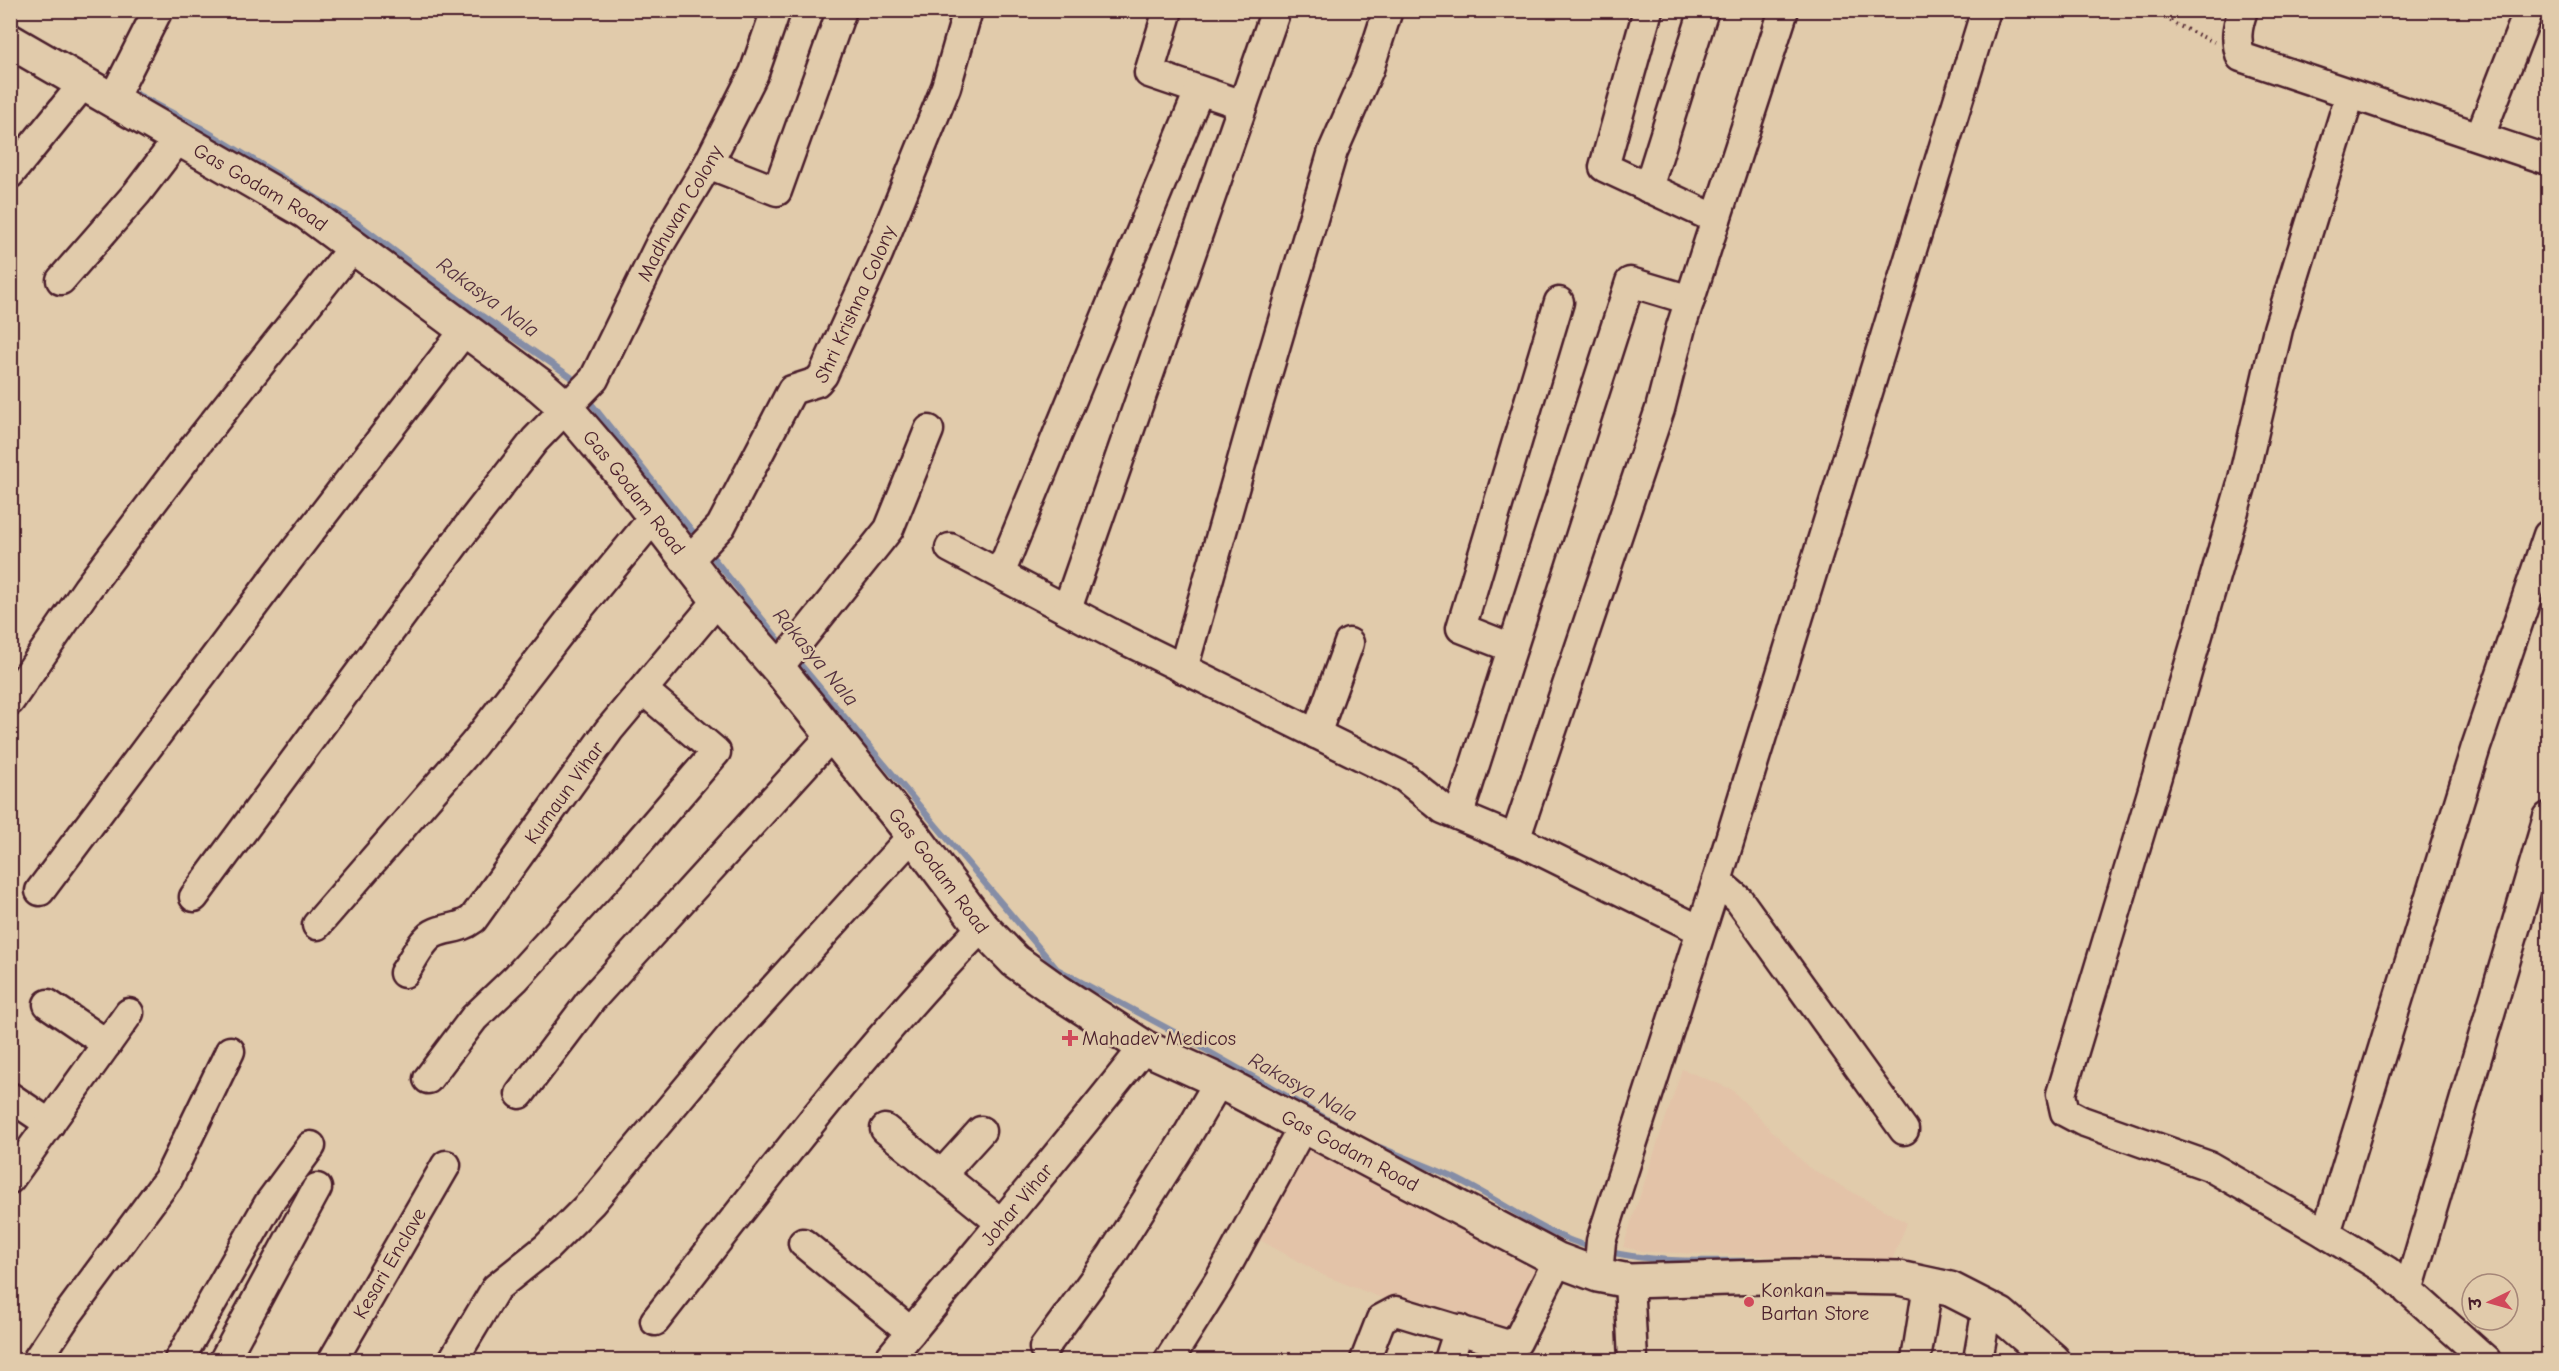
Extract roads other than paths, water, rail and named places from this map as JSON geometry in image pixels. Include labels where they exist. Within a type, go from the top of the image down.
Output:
[{"type":"main road","name":"Gas Godam Road","points":[[10,41],[84,83],[119,89],[179,138],[306,212],[465,330],[579,395],[612,462],[654,517],[700,549],[718,600],[787,657],[832,735],[913,835],[982,927],[1015,961],[1054,989],[1144,1047],[1303,1125],[1558,1260],[1795,1276],[1899,1278],[1950,1289],[2001,1315],[2053,1360]]},
{"type":"street","points":[[119,89],[158,10]]},
{"type":"street","name":"Madhuvan Colony","points":[[194,897],[462,534],[535,440],[579,395],[660,244],[708,164],[754,73],[776,10]]},
{"type":"street","points":[[708,164],[777,191],[842,10]]},
{"type":"street","name":"Shri Krishna Colony","points":[[700,549],[721,526],[792,390],[817,382],[823,375],[878,254],[946,87],[968,10]]},
{"type":"street","points":[[1168,10],[1149,73],[1243,105]]},
{"type":"street","points":[[1067,609],[1276,10]]},
{"type":"street","points":[[1183,669],[1252,422],[1333,151],[1369,69],[1388,10]]},
{"type":"street","points":[[1648,10],[1604,167],[1716,219]]},
{"type":"street","points":[[1648,188],[1704,10]]},
{"type":"street","points":[[1515,840],[1660,409],[1690,300],[1784,10]]},
{"type":"street","points":[[1633,1360],[1607,1263],[1700,930],[1986,10]]},
{"type":"street","points":[[2243,10],[2238,23],[2236,39],[2241,57],[2548,160]]},
{"type":"street","points":[[2480,136],[2529,10]]},
{"type":"street","points":[[10,174],[84,83]]},
{"type":"street","points":[[1000,574],[1199,91]]},
{"type":"street","points":[[2350,95],[2278,329],[2242,483],[2061,1094],[2066,1112],[2082,1121],[2209,1166],[2326,1233],[2386,1271],[2486,1360]]},
{"type":"street","points":[[61,279],[137,193],[179,138]]},
{"type":"street","points":[[10,701],[87,589],[192,450],[353,247]]},
{"type":"street","points":[[1459,814],[1630,282],[1690,300]]},
{"type":"street","points":[[1512,648],[1461,628],[1559,302]]},
{"type":"street","points":[[40,891],[272,581],[465,330]]},
{"type":"street","points":[[787,657],[889,529],[929,430]]},
{"type":"street","points":[[317,925],[474,744],[576,612],[654,517]]},
{"type":"street","points":[[2326,1233],[2476,747],[2548,534]]},
{"type":"street","points":[[950,548],[1183,669],[1404,777],[1443,808],[1515,840],[1700,930]]},
{"type":"street","name":"Kumaun Vihar","points":[[404,973],[430,935],[462,927],[472,920],[609,730],[718,600]]},
{"type":"street","points":[[1316,734],[1349,643]]},
{"type":"street","points":[[428,1079],[474,1018],[516,978],[619,865],[716,752],[643,690]]},
{"type":"street","points":[[520,1094],[591,1000],[832,735]]},
{"type":"street","points":[[2409,1291],[2548,817]]},
{"type":"street","points":[[453,1360],[496,1288],[546,1248],[592,1202],[730,1037],[913,835]]},
{"type":"street","points":[[1717,881],[1739,900],[1904,1130]]},
{"type":"street","points":[[655,1322],[837,1089],[982,927]]},
{"type":"street","points":[[48,1004],[107,1044]]},
{"type":"street","points":[[10,1179],[129,1013]]},
{"type":"street","name":"Johar Vihar","points":[[888,1360],[1067,1146],[1144,1047]]},
{"type":"street","points":[[37,1360],[65,1318],[168,1179],[230,1051]]},
{"type":"street","points":[[1044,1348],[1112,1255],[1219,1082]]},
{"type":"street","points":[[10,1097],[50,1124]]},
{"type":"street","points":[[1178,1358],[1303,1125]]},
{"type":"street","points":[[885,1129],[1001,1223]]},
{"type":"street","points":[[942,1174],[981,1131]]},
{"type":"street","points":[[179,1360],[269,1203],[311,1146]]},
{"type":"street","name":"Kesari Enclave","points":[[333,1360],[446,1165]]},
{"type":"street","points":[[224,1360],[317,1188]]},
{"type":"street","points":[[803,1243],[911,1332]]},
{"type":"street","points":[[1365,1360],[1381,1319],[1396,1311],[1505,1344],[1515,1351],[1558,1260]]},
{"type":"street","points":[[1916,1360],[1928,1285]]},
{"type":"street","points":[[1978,1360],[1987,1308]]},
{"type":"street","points":[[1449,1360],[1459,1329]]},
{"type":"waterway","name":"Rakasya Nala","points":[[10,22],[23,30]]},
{"type":"waterway","name":"Rakasya Nala","points":[[125,88],[203,129],[356,222],[472,309],[571,377],[577,385]]},
{"type":"waterway","name":"Rakasya Nala","points":[[587,398],[698,538]]},
{"type":"waterway","name":"Rakasya Nala","points":[[708,551],[784,646]]},
{"type":"waterway","name":"Rakasya Nala","points":[[795,658],[1057,969],[1178,1034],[1343,1128]]},
{"type":"waterway","name":"Rakasya Nala","points":[[1370,1143],[1455,1178],[1557,1235],[1594,1248]]},
{"type":"waterway","points":[[1606,1251],[1665,1260],[1763,1261]]},
{"type":"waterway","points":[[1920,1267],[1946,1272]]},
{"type":"waterway","points":[[2063,1349],[2075,1360]]},
{"type":"place","name":"Mahadev Medicos","points":[[1070,1038]]},
{"type":"place","name":"Konkan Bartan Store","points":[[1749,1302]]}]
